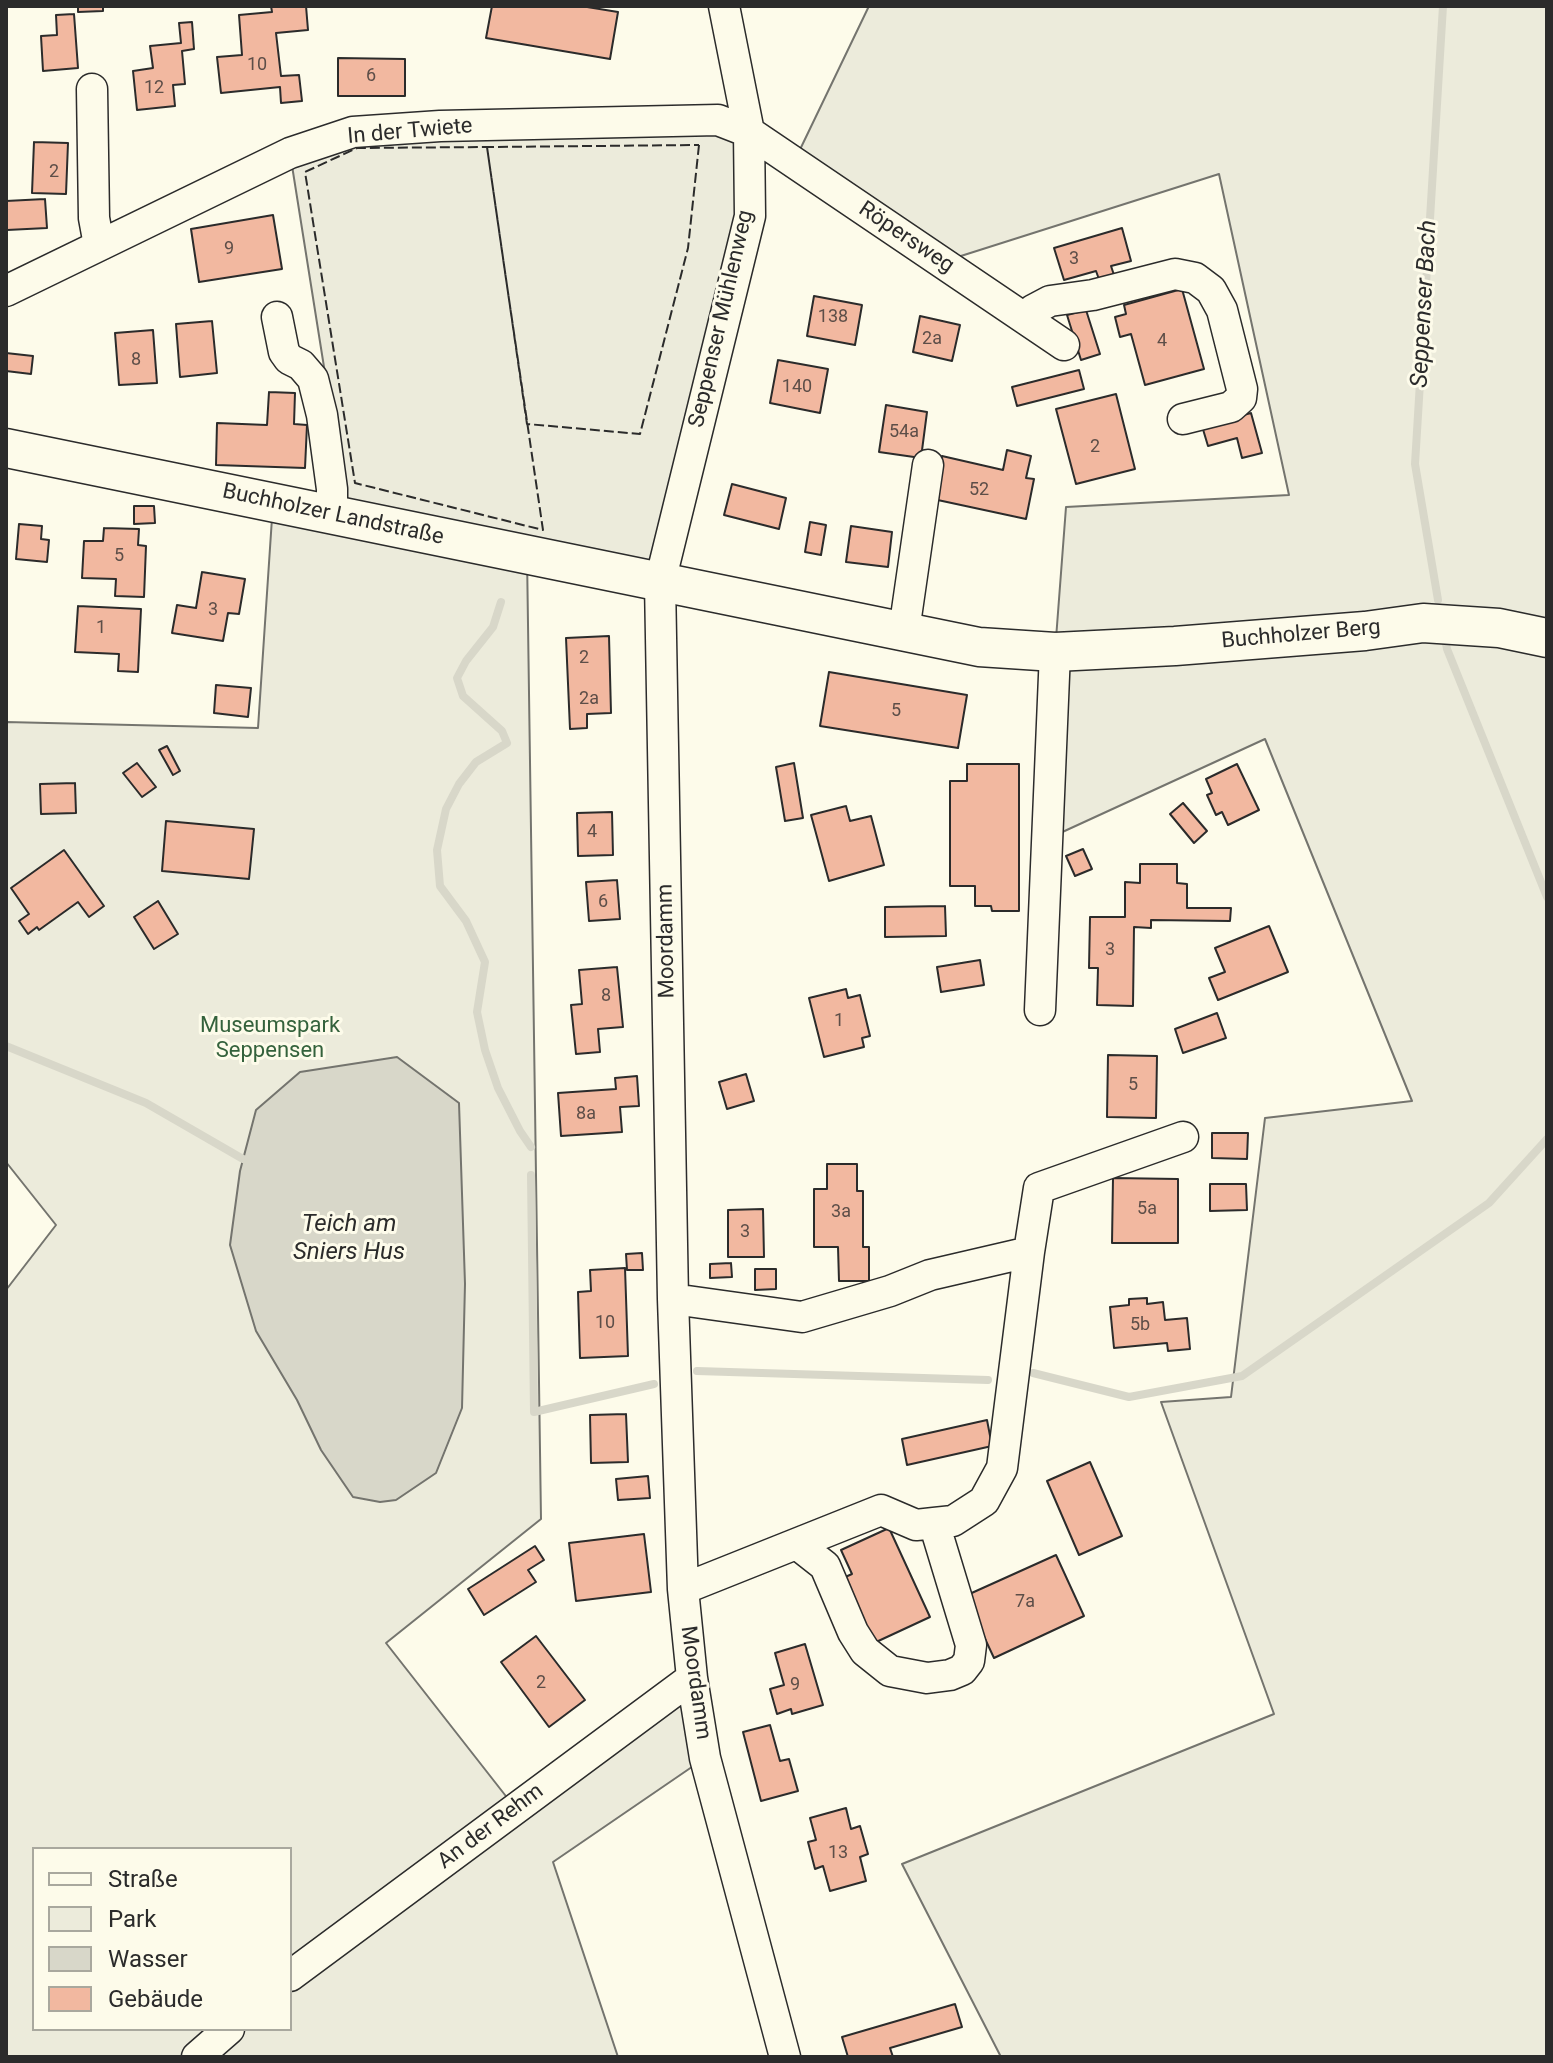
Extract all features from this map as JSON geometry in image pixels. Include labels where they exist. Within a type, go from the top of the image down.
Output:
[{"type":"main road","name":"Buchholzer Landstraße","points":[[6,449],[660,582]]},
{"type":"main road","name":"Buchholzer Berg","points":[[660,582],[979,647],[1055,652],[1175,646],[1365,631],[1423,623],[1464,625],[1547,638]]},
{"type":"street","name":"Seppenser Mühlenweg","points":[[660,582],[750,216],[749,132],[724,6]]},
{"type":"street","points":[[92,89],[94,218],[99,245]]},
{"type":"street","name":"In der Twiete","points":[[6,291],[290,153],[353,132],[440,126],[718,120],[749,132]]},
{"type":"street","name":"Röpersweg","points":[[749,132],[1064,345]]},
{"type":"street","points":[[1025,318],[1050,301],[1093,295],[1175,274],[1195,278],[1211,290],[1222,310],[1242,389],[1241,398],[1231,407],[1183,419]]},
{"type":"street","points":[[277,317],[284,352],[313,379],[322,415],[332,489],[332,515]]},
{"type":"street","points":[[904,631],[928,465]]},
{"type":"street","name":"Moordamm","points":[[660,582],[673,1299],[683,1589],[692,1678],[705,1758],[785,2057]]},
{"type":"street","points":[[1040,1010],[1055,652]]},
{"type":"street","points":[[683,1589],[881,1510],[916,1525],[953,1521],[984,1501],[1002,1468],[1039,1188],[1183,1137]]},
{"type":"street","points":[[673,1299],[802,1317],[890,1291],[930,1275],[1029,1252]]},
{"type":"street","points":[[797,1544],[825,1566],[853,1632],[865,1651],[890,1671],[908,1676],[938,1677],[962,1670],[969,1661],[971,1645],[934,1523]]},
{"type":"street","name":"An der Rehm","points":[[292,1975],[692,1678]]},
{"type":"street","points":[[197,2057],[227,2031]]},
{"type":"green space","points":[[869,6],[1547,6],[1547,2057],[1001,2057],[902,1864],[1274,1714],[1161,1402],[1231,1397],[1265,1118],[1412,1101],[1265,739],[1045,840],[1066,507],[1289,495],[1219,174],[942,262],[794,162]]},
{"type":"green space","name":"Museumspark Seppensen","points":[[353,132],[749,132],[750,216],[660,582],[527,555],[541,1519],[386,1643],[516,1809],[692,1678],[705,1758],[553,1862],[618,2057],[6,2057],[6,1290],[56,1225],[6,1162],[6,722],[258,728],[273,503],[348,518],[290,153]]},
{"type":"water","name":"Teich am Sniers Hus","points":[[397,1057],[459,1103],[465,1284],[462,1408],[436,1473],[396,1500],[380,1502],[353,1497],[321,1450],[297,1400],[256,1331],[230,1245],[240,1171],[256,1110],[300,1072]]},
{"type":"building","points":[[78,6],[103,6],[103,11],[78,12]]},
{"type":"building","points":[[271,6],[306,6],[308,30],[276,33],[281,76],[299,75],[302,101],[281,103],[280,87],[221,93],[217,57],[242,55],[239,15],[272,12]]},
{"type":"building","points":[[492,6],[581,6],[618,12],[610,59],[486,38]]},
{"type":"building","points":[[74,14],[78,68],[43,71],[41,36],[57,35],[56,15]]},
{"type":"building","points":[[192,22],[194,49],[182,51],[185,84],[173,85],[175,106],[137,110],[133,71],[153,68],[150,46],[181,43],[179,23]]},
{"type":"building","points":[[338,58],[405,59],[405,96],[338,96]]},
{"type":"building","points":[[34,142],[68,143],[66,194],[32,193]]},
{"type":"building","points":[[45,199],[47,228],[7,230],[6,201]]},
{"type":"building","points":[[273,215],[282,269],[199,282],[191,229]]},
{"type":"building","points":[[1122,228],[1131,261],[1111,266],[1115,278],[1100,282],[1096,271],[1064,280],[1054,248]]},
{"type":"building","points":[[1182,289],[1204,369],[1145,385],[1131,334],[1120,337],[1115,317],[1126,314],[1124,305]]},
{"type":"building","points":[[814,296],[862,305],[855,345],[807,336]]},
{"type":"building","points":[[1086,310],[1100,354],[1081,360],[1067,315]]},
{"type":"building","points":[[920,316],[960,325],[952,361],[913,352]]},
{"type":"building","points":[[212,321],[217,373],[180,377],[176,324]]},
{"type":"building","points":[[153,330],[157,383],[119,385],[115,333]]},
{"type":"building","points":[[6,353],[33,356],[31,374],[6,371]]},
{"type":"building","points":[[778,360],[828,369],[820,413],[770,403]]},
{"type":"building","points":[[1079,370],[1084,389],[1017,406],[1012,387]]},
{"type":"building","points":[[269,392],[295,393],[294,424],[307,425],[305,468],[216,465],[217,423],[267,425]]},
{"type":"building","points":[[1116,394],[1135,469],[1076,484],[1056,409]]},
{"type":"building","points":[[886,405],[927,412],[921,458],[879,452]]},
{"type":"building","points":[[1251,413],[1262,453],[1242,458],[1237,438],[1208,446],[1202,426]]},
{"type":"building","points":[[1007,450],[1031,456],[1026,478],[1034,479],[1026,519],[933,499],[942,456],[1003,470]]},
{"type":"building","points":[[732,484],[786,498],[779,529],[724,515]]},
{"type":"building","points":[[134,506],[154,506],[155,523],[134,524]]},
{"type":"building","points":[[810,522],[826,525],[821,555],[805,552]]},
{"type":"building","points":[[19,524],[42,526],[41,539],[49,540],[47,562],[16,559]]},
{"type":"building","points":[[851,526],[892,532],[888,567],[846,562]]},
{"type":"building","points":[[104,528],[139,529],[138,545],[146,546],[144,597],[115,596],[116,579],[82,578],[84,541],[103,541]]},
{"type":"building","points":[[202,572],[245,579],[239,614],[228,613],[223,641],[172,633],[177,605],[196,608]]},
{"type":"building","points":[[78,606],[141,609],[138,672],[118,671],[119,654],[75,652]]},
{"type":"building","points":[[609,636],[611,713],[587,714],[587,728],[570,729],[566,638]]},
{"type":"building","points":[[829,672],[967,695],[958,748],[820,726]]},
{"type":"building","points":[[216,685],[251,688],[248,717],[214,713]]},
{"type":"building","points":[[167,746],[180,771],[173,775],[159,750]]},
{"type":"building","points":[[137,763],[156,787],[142,797],[123,773]]},
{"type":"building","points":[[794,763],[803,818],[785,821],[776,767]]},
{"type":"building","points":[[967,764],[1019,764],[1019,911],[992,911],[991,906],[975,906],[975,886],[950,886],[950,781],[967,781]]},
{"type":"building","points":[[1237,764],[1259,810],[1228,825],[1222,812],[1216,815],[1207,795],[1212,793],[1206,779]]},
{"type":"building","points":[[75,783],[76,813],[41,814],[40,784]]},
{"type":"building","points":[[1183,803],[1207,831],[1194,843],[1170,814]]},
{"type":"building","points":[[846,806],[850,821],[871,816],[884,865],[829,881],[811,815]]},
{"type":"building","points":[[612,812],[613,855],[578,856],[577,813]]},
{"type":"building","points":[[166,821],[254,829],[249,879],[162,871]]},
{"type":"building","points":[[1083,849],[1092,869],[1075,876],[1066,856]]},
{"type":"building","points":[[64,850],[104,906],[89,917],[78,902],[39,930],[37,927],[28,934],[19,921],[29,914],[11,888]]},
{"type":"building","points":[[1140,864],[1177,864],[1177,883],[1187,884],[1187,908],[1231,908],[1230,921],[1151,920],[1151,928],[1134,927],[1133,1006],[1097,1005],[1098,968],[1089,968],[1090,917],[1125,917],[1125,882],[1140,883]]},
{"type":"building","points":[[617,880],[620,919],[589,921],[586,882]]},
{"type":"building","points":[[158,901],[178,934],[154,949],[134,917]]},
{"type":"building","points":[[945,906],[946,936],[885,937],[885,907]]},
{"type":"building","points":[[1269,926],[1288,972],[1218,1000],[1209,978],[1225,972],[1215,948]]},
{"type":"building","points":[[980,960],[984,985],[941,992],[937,967]]},
{"type":"building","points":[[617,967],[623,1027],[598,1029],[600,1052],[576,1054],[571,1005],[582,1004],[579,970]]},
{"type":"building","points":[[846,989],[848,998],[860,995],[870,1036],[862,1038],[864,1047],[824,1057],[809,998]]},
{"type":"building","points":[[1217,1013],[1226,1038],[1183,1053],[1175,1029]]},
{"type":"building","points":[[1108,1055],[1157,1056],[1156,1118],[1107,1117]]},
{"type":"building","points":[[746,1074],[754,1101],[727,1109],[719,1082]]},
{"type":"building","points":[[637,1076],[639,1106],[620,1107],[622,1132],[561,1136],[558,1093],[616,1089],[615,1078]]},
{"type":"building","points":[[1212,1133],[1248,1133],[1247,1159],[1212,1158]]},
{"type":"building","points":[[827,1164],[857,1164],[857,1191],[863,1191],[863,1247],[869,1247],[869,1281],[839,1281],[838,1247],[814,1247],[814,1189],[827,1189]]},
{"type":"building","points":[[1113,1178],[1178,1179],[1178,1243],[1112,1243]]},
{"type":"building","points":[[1210,1184],[1246,1184],[1247,1210],[1210,1211]]},
{"type":"building","points":[[763,1209],[764,1257],[728,1257],[728,1210]]},
{"type":"building","points":[[642,1253],[643,1270],[627,1270],[626,1254]]},
{"type":"building","points":[[731,1263],[732,1277],[710,1278],[710,1264]]},
{"type":"building","points":[[625,1268],[628,1356],[580,1358],[578,1292],[591,1291],[590,1270]]},
{"type":"building","points":[[755,1269],[776,1269],[776,1289],[755,1290]]},
{"type":"building","points":[[1147,1298],[1147,1304],[1163,1302],[1165,1320],[1187,1318],[1190,1349],[1168,1351],[1167,1343],[1114,1348],[1110,1307],[1129,1305],[1129,1299]]},
{"type":"building","points":[[626,1414],[628,1462],[591,1463],[590,1415]]},
{"type":"building","points":[[987,1420],[992,1446],[907,1465],[902,1439]]},
{"type":"building","points":[[1090,1462],[1122,1536],[1079,1555],[1047,1481]]},
{"type":"building","points":[[648,1476],[650,1498],[618,1500],[616,1479]]},
{"type":"building","points":[[889,1528],[930,1617],[874,1643],[843,1578],[852,1574],[841,1550]]},
{"type":"building","points":[[644,1534],[651,1592],[576,1601],[569,1543]]},
{"type":"building","points":[[535,1546],[544,1560],[528,1570],[536,1582],[484,1615],[468,1589]]},
{"type":"building","points":[[1056,1555],[1084,1616],[994,1658],[965,1596]]},
{"type":"building","points":[[536,1636],[585,1700],[549,1727],[501,1662]]},
{"type":"building","points":[[805,1644],[823,1705],[792,1714],[791,1709],[777,1714],[770,1689],[784,1685],[775,1653]]},
{"type":"building","points":[[770,1725],[780,1761],[789,1759],[798,1791],[761,1801],[743,1732]]},
{"type":"building","points":[[846,1808],[851,1829],[860,1826],[868,1854],[860,1857],[866,1881],[830,1891],[823,1866],[815,1869],[808,1842],[816,1840],[810,1818]]},
{"type":"building","points":[[955,2004],[962,2027],[890,2048],[893,2057],[848,2057],[842,2037]]},
{"type":"waterway","name":"Seppenser Bach","points":[[1438,600],[1415,464],[1443,6]]},
{"type":"waterway","points":[[501,602],[493,627],[466,661],[457,678],[463,696],[502,731],[507,743],[476,762],[459,784],[446,809],[437,850],[440,886],[466,921],[485,962],[477,1012],[485,1050],[498,1088],[531,1147]]},
{"type":"waterway","name":"Seppenser Bach","points":[[1444,633],[1447,649],[1547,897]]},
{"type":"waterway","points":[[6,1046],[146,1103],[243,1159]]},
{"type":"waterway","points":[[1033,1373],[1129,1397],[1242,1376],[1489,1203],[1547,1139]]},
{"type":"waterway","points":[[531,1175],[534,1412],[654,1384]]},
{"type":"waterway","points":[[697,1371],[988,1380]]},
{"type":"fence","points":[[699,145],[688,248],[640,434],[527,424],[487,147],[699,145]]},
{"type":"fence","points":[[487,147],[505,272],[543,530],[355,483],[305,172],[357,148],[487,147]]}]
